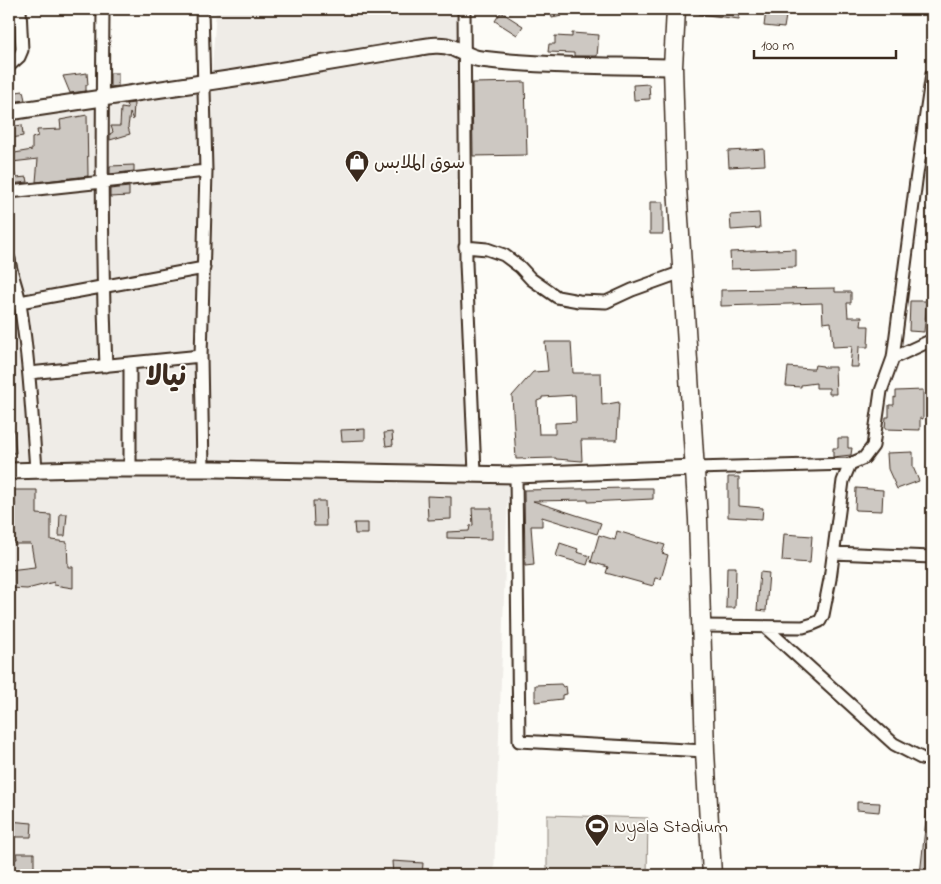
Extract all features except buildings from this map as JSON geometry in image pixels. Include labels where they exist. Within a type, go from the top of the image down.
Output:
[{"type":"main road","points":[[676,9],[674,67],[676,171],[696,468],[705,751],[712,875]]},
{"type":"main road","points":[[9,112],[443,45],[452,47],[472,58],[481,59],[532,63],[674,67]]},
{"type":"main road","points":[[9,471],[203,469],[516,475],[696,468]]},
{"type":"street","points":[[9,66],[19,58],[22,50],[20,9]]},
{"type":"street","points":[[104,9],[102,182],[106,366]]},
{"type":"street","points":[[202,9],[206,171],[201,356],[203,469]]},
{"type":"street","points":[[464,9],[465,247],[475,473]]},
{"type":"street","points":[[696,468],[850,464],[864,458],[873,446],[881,391],[893,358],[914,191],[932,74]]},
{"type":"street","points":[[9,192],[206,171]]},
{"type":"street","points":[[465,247],[486,249],[504,255],[516,263],[531,279],[558,297],[579,301],[606,302],[632,290],[682,272]]},
{"type":"street","points":[[9,259],[14,303],[29,373],[36,470]]},
{"type":"street","points":[[14,303],[204,268]]},
{"type":"street","points":[[893,358],[932,340]]},
{"type":"street","points":[[29,373],[201,356]]},
{"type":"street","points":[[130,363],[130,469]]},
{"type":"street","points":[[702,626],[803,627],[820,620],[823,615],[843,481],[850,464]]},
{"type":"street","points":[[516,475],[519,741],[705,751]]},
{"type":"street","points":[[833,553],[932,557]]},
{"type":"street","points":[[765,626],[894,744],[921,758],[932,761]]},
{"type":"shaded area","points":[[216,9],[459,9],[466,462],[508,485],[494,875],[9,875],[9,110],[211,84]]},
{"type":"shaded area","name":"Nyala Stadium","points":[[547,815],[648,818],[647,875],[547,875]]},
{"type":"place","name":"سوق الملابس","points":[[357,183]]},
{"type":"place","name":"Nyala Stadium","points":[[597,847]]},
{"type":"district","name":"نيالا","points":[[166,375]]}]
